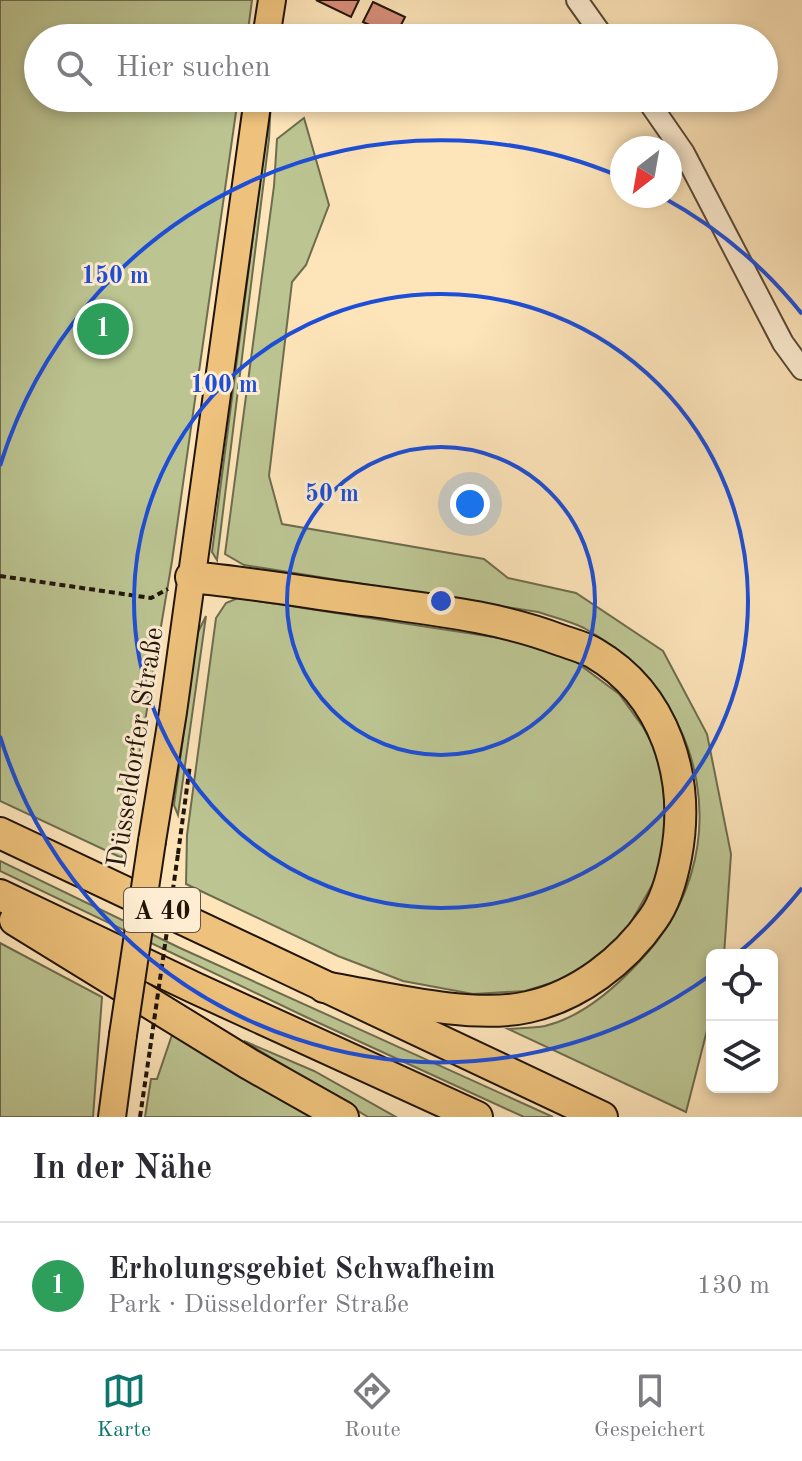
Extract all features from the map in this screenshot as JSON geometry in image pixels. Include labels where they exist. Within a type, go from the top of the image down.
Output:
[{"type":"highway","points":[[191,577],[416,607],[523,626],[593,652],[632,682],[661,722],[675,758],[681,802],[671,881],[655,917],[630,947],[600,975],[529,1007],[484,1013],[324,987]]},
{"type":"highway","name":"A 40","points":[[0,833],[602,1117]]},
{"type":"highway","name":"A 40","points":[[0,895],[477,1117]]},
{"type":"highway","points":[[0,911],[249,1064],[343,1117]]},
{"type":"main road","points":[[268,24],[272,0]]},
{"type":"main road","name":"Düsseldorfer Straße","points":[[112,1117],[256,112]]},
{"type":"street","points":[[577,0],[594,24]]},
{"type":"street","points":[[656,112],[684,153],[783,343],[802,369]]},
{"type":"path","name":"Düsseldorfer Straße","points":[[0,576],[151,598],[191,577]]},
{"type":"path","points":[[140,1117],[178,854]]},
{"type":"green space","points":[[0,0],[252,0],[249,24],[24,24],[24,112],[236,112],[172,561],[122,858],[0,801]]},
{"type":"green space","points":[[269,112],[270,112],[217,560],[212,552]]},
{"type":"green space","points":[[304,118],[329,205],[306,265],[292,282],[269,476],[282,524],[484,559],[508,578],[576,593],[663,651],[707,734],[731,854],[724,949],[706,949],[706,1034],[686,1112],[508,1029],[545,1026],[584,1009],[608,992],[639,962],[671,920],[691,875],[699,829],[697,782],[683,737],[660,695],[627,658],[584,628],[561,619],[538,612],[244,565],[225,554],[274,186],[277,139]]},
{"type":"green space","points":[[238,598],[520,641],[576,662],[619,694],[643,727],[660,758],[673,804],[655,880],[626,931],[581,974],[525,991],[473,994],[403,981],[338,956],[186,884],[187,835],[216,618],[226,603]]},
{"type":"green space","points":[[206,616],[178,815],[174,805],[197,634]]},
{"type":"green space","points":[[0,861],[180,948],[553,1117],[524,1117],[306,1017],[0,871]]},
{"type":"green space","points":[[0,943],[102,997],[93,1117],[0,1117]]},
{"type":"green space","points":[[173,1032],[318,1117],[145,1117],[151,1079],[157,1079]]},
{"type":"green space","points":[[244,1041],[314,1071],[396,1117],[368,1117]]},
{"type":"building","points":[[316,0],[359,0],[351,17]]},
{"type":"building","points":[[373,2],[405,17],[402,24],[363,22]]},
{"type":"place","name":"Erholungsgebiet Schwafheim","points":[[103,329]]}]
